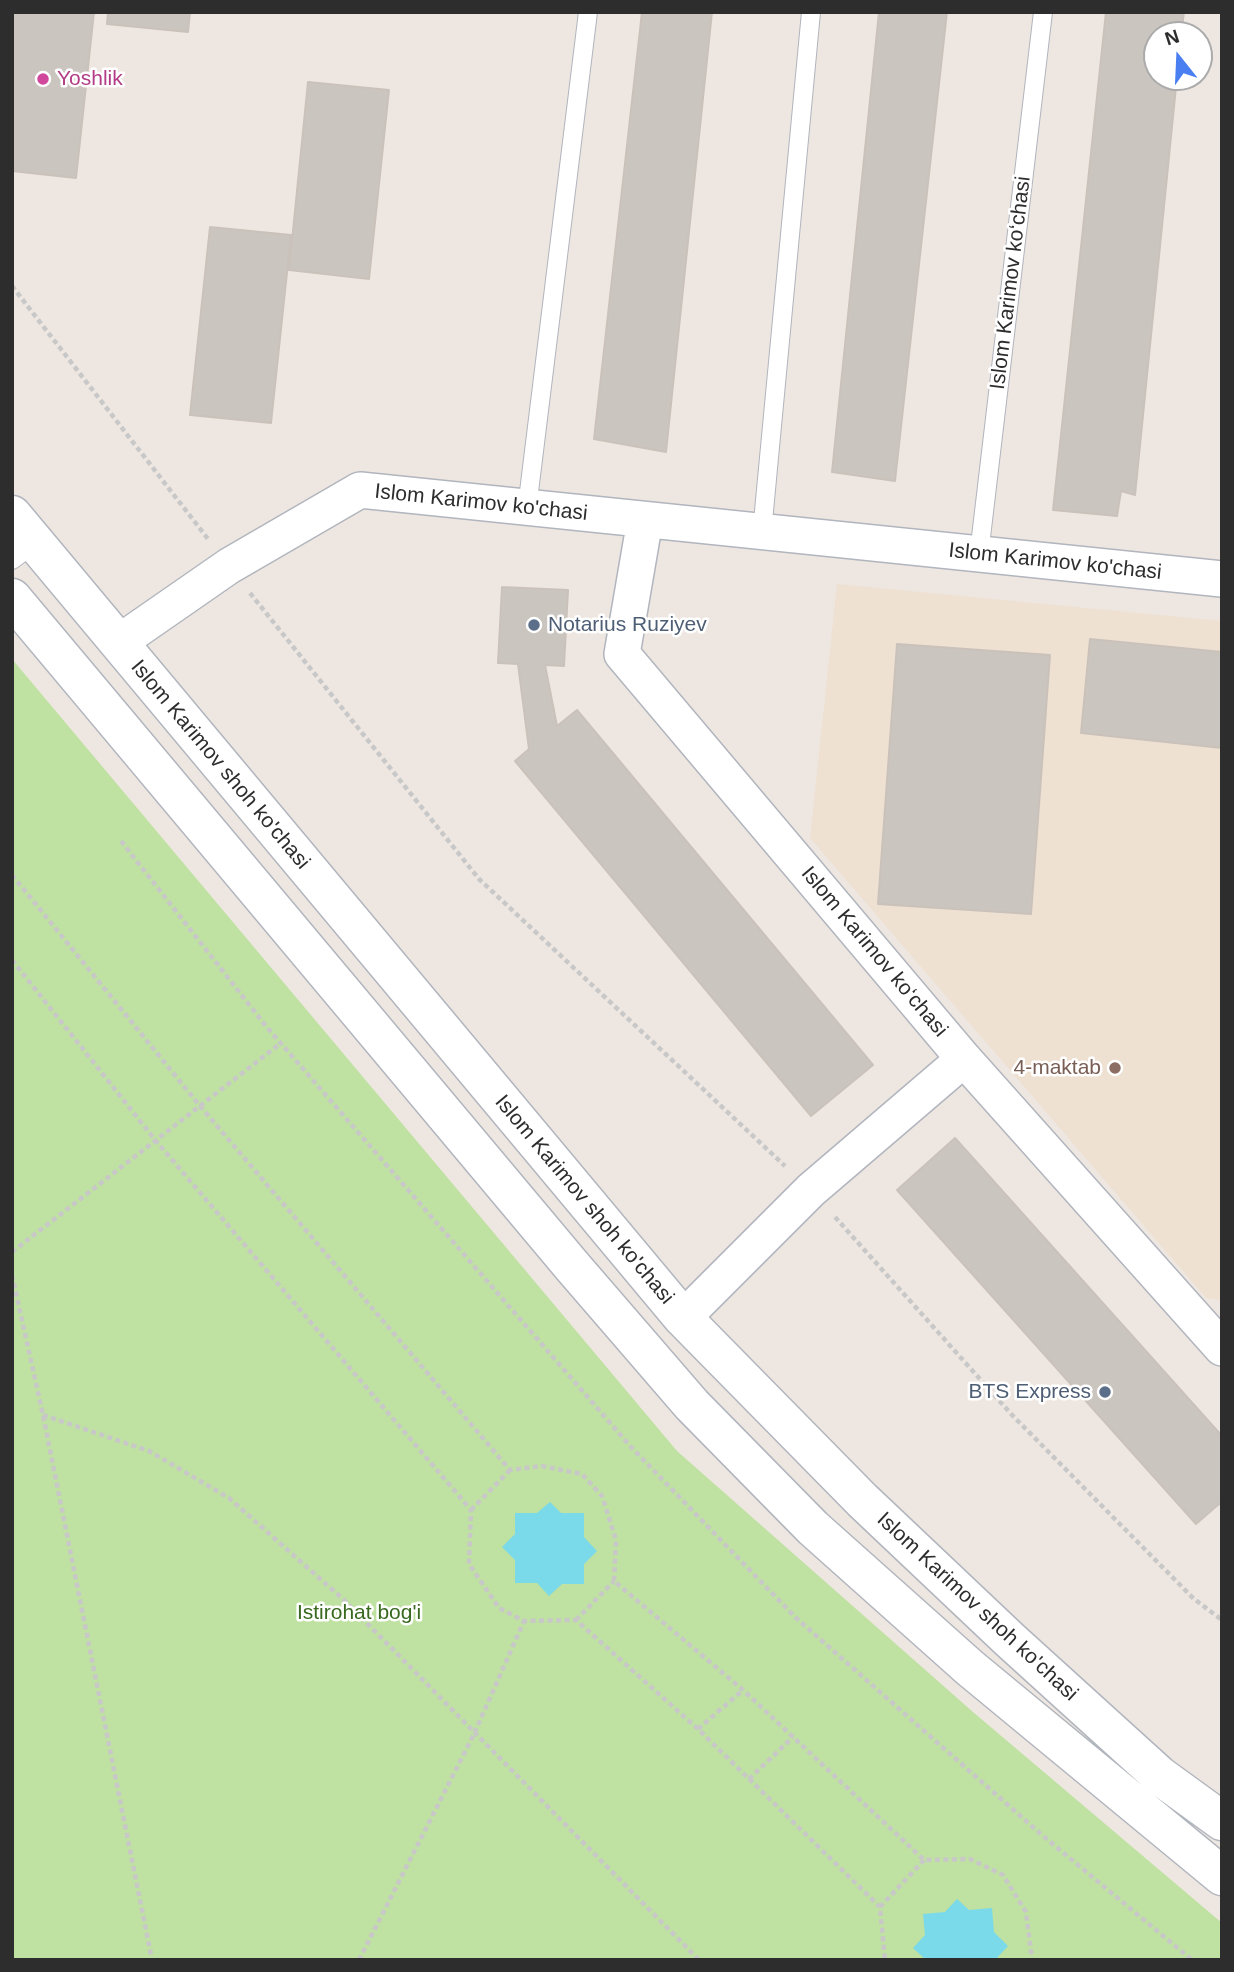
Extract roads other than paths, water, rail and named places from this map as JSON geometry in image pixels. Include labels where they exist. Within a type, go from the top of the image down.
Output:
[{"type":"main road","name":"Islom Karimov shoh ko'chasi","points":[[20,539],[118,643],[683,1318],[862,1500],[1000,1630],[1160,1776],[1222,1821]]},
{"type":"main road","name":"Islom Karimov shoh ko'chasi","points":[[12,598],[554,1245],[692,1405],[822,1536],[970,1668],[1222,1876]]},
{"type":"street","name":"Islom Karimov ko'chasi","points":[[118,643],[229,566],[360,490],[1222,579]]},
{"type":"street","name":"Islom Karimov ko‘chasi","points":[[645,520],[622,654],[964,1059],[1222,1348]]},
{"type":"street","points":[[683,1318],[811,1190],[964,1059]]},
{"type":"lane","points":[[527,508],[588,12]]},
{"type":"lane","points":[[762,532],[811,12]]},
{"type":"lane","name":"Islom Karimov ko‘chasi","points":[[979,554],[1043,12]]},
{"type":"water","points":[[550,1502],[561,1513],[584,1513],[584,1537],[597,1551],[584,1564],[584,1584],[562,1584],[549,1596],[537,1583],[515,1583],[515,1560],[502,1547],[515,1534],[515,1513],[537,1513]]},
{"type":"water","points":[[957,1899],[969,1910],[992,1908],[994,1932],[1008,1946],[995,1960],[926,1960],[913,1948],[925,1935],[923,1914],[945,1912]]},
{"type":"place","name":"Yoshlik","points":[[43,79]]},
{"type":"place","name":"Notarius Ruziyev","points":[[534,625]]},
{"type":"place","name":"4-maktab","points":[[1115,1068]]},
{"type":"place","name":"BTS Express","points":[[1105,1392]]},
{"type":"park label","name":"Istirohat bog'i","points":[[359,1613]]}]
